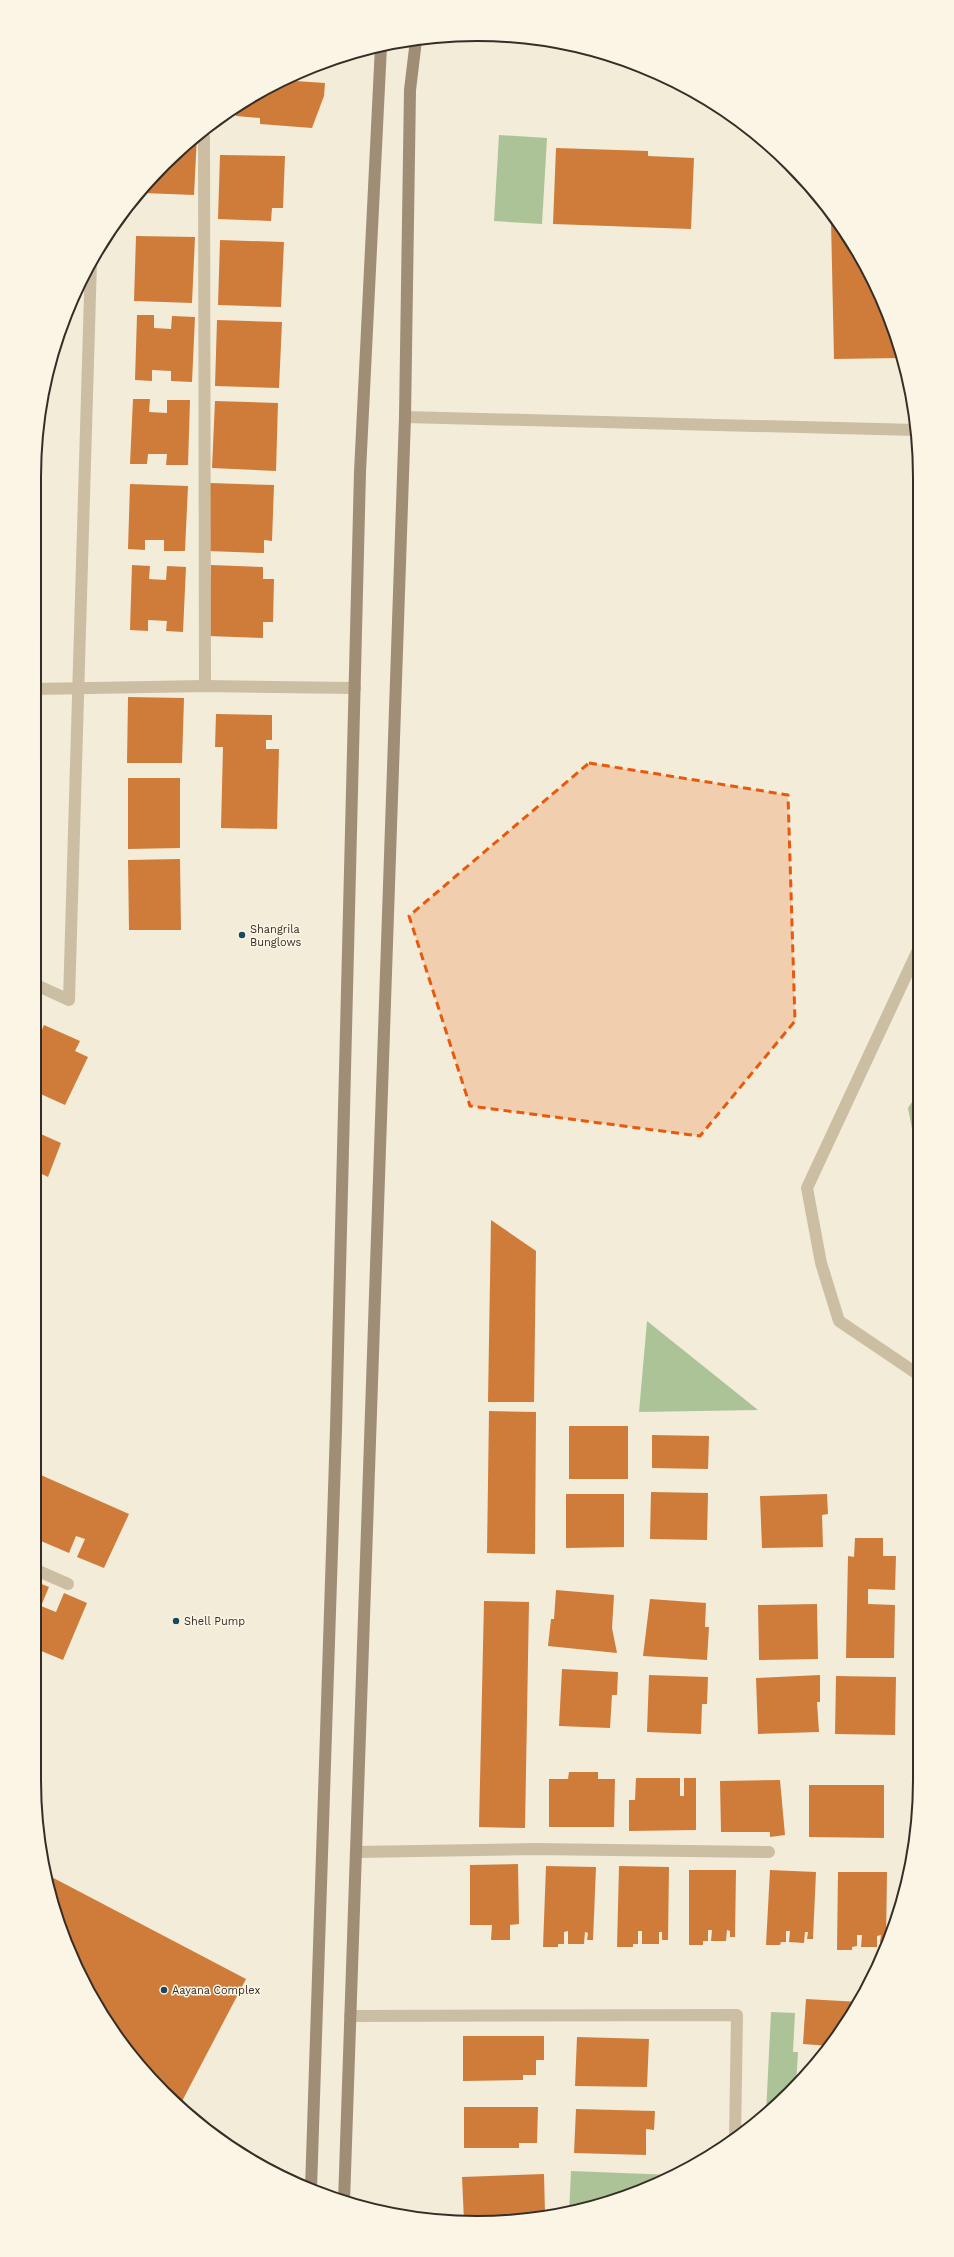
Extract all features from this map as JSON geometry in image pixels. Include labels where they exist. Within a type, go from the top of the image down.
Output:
[{"type":"main road","points":[[344,2195],[369,1429],[405,417],[410,90],[415,46]]},
{"type":"main road","points":[[311,2183],[336,1428],[360,472],[381,52]]},
{"type":"street","points":[[204,138],[205,686]]},
{"type":"street","points":[[41,987],[69,1000],[77,688],[91,275]]},
{"type":"street","points":[[405,417],[910,430]]},
{"type":"street","points":[[41,689],[205,686],[354,688]]},
{"type":"street","points":[[913,961],[807,1188],[821,1263],[839,1321],[913,1372]]},
{"type":"street","points":[[41,1572],[68,1584]]},
{"type":"street","points":[[356,1852],[535,1849],[768,1852]]},
{"type":"street","points":[[350,2016],[737,2015],[735,2131]]},
{"type":"highlighted area","points":[[589,763],[788,795],[795,1021],[700,1136],[470,1106],[409,916]]},
{"type":"green space","points":[[499,135],[547,138],[542,224],[494,221]]},
{"type":"green space","points":[[913,1100],[913,1134],[908,1108]]},
{"type":"green space","points":[[647,1321],[758,1410],[639,1412]]},
{"type":"green space","points":[[771,2012],[795,2013],[793,2052],[798,2052],[797,2076],[766,2106]]},
{"type":"green space","points":[[571,2171],[662,2175],[617,2193],[569,2206]]},
{"type":"building","points":[[295,81],[325,83],[324,96],[312,128],[260,124],[260,118],[236,116],[236,113],[259,99]]},
{"type":"building","points":[[197,144],[194,195],[146,193],[169,169]]},
{"type":"building","points":[[556,148],[648,151],[648,156],[694,158],[691,229],[553,224]]},
{"type":"building","points":[[220,155],[285,156],[283,208],[272,208],[271,221],[218,219]]},
{"type":"building","points":[[831,223],[855,259],[868,284],[880,310],[896,358],[834,359]]},
{"type":"building","points":[[136,236],[195,237],[192,303],[134,301]]},
{"type":"building","points":[[220,240],[284,242],[281,307],[218,305]]},
{"type":"building","points":[[137,315],[154,315],[154,328],[171,329],[172,316],[195,317],[192,382],[171,381],[171,371],[152,370],[152,381],[135,380]]},
{"type":"building","points":[[217,320],[282,322],[279,388],[215,386]]},
{"type":"building","points":[[133,399],[150,399],[149,412],[167,413],[167,400],[190,400],[188,465],[166,465],[167,454],[148,454],[147,464],[130,464]]},
{"type":"building","points":[[215,401],[278,403],[276,471],[212,468]]},
{"type":"building","points":[[210,483],[274,485],[272,541],[264,540],[264,553],[207,551]]},
{"type":"building","points":[[130,484],[188,486],[185,551],[164,551],[164,540],[145,540],[145,550],[128,549]]},
{"type":"building","points":[[132,565],[150,566],[149,579],[166,580],[167,566],[186,567],[183,632],[166,631],[167,621],[148,620],[148,631],[130,630]]},
{"type":"building","points":[[211,565],[263,567],[263,579],[274,579],[273,622],[263,622],[263,638],[208,636]]},
{"type":"building","points":[[128,697],[184,698],[182,763],[127,763]]},
{"type":"building","points":[[216,714],[272,715],[272,740],[266,740],[266,749],[279,749],[277,829],[221,828],[223,747],[215,747]]},
{"type":"building","points":[[128,778],[180,778],[180,848],[128,849]]},
{"type":"building","points":[[180,859],[181,930],[129,930],[128,860]]},
{"type":"building","points":[[44,1025],[80,1041],[75,1051],[88,1057],[65,1105],[41,1094],[41,1032]]},
{"type":"building","points":[[41,1134],[61,1143],[48,1177],[42,1174],[41,1176]]},
{"type":"building","points":[[491,1220],[536,1251],[534,1402],[488,1402]]},
{"type":"building","points":[[489,1411],[536,1412],[535,1554],[487,1553]]},
{"type":"building","points":[[569,1426],[628,1426],[628,1479],[569,1479]]},
{"type":"building","points":[[652,1435],[709,1436],[708,1469],[652,1468]]},
{"type":"building","points":[[41,1475],[129,1514],[104,1568],[77,1557],[85,1539],[76,1536],[69,1553],[41,1541]]},
{"type":"building","points":[[651,1492],[708,1493],[707,1540],[650,1539]]},
{"type":"building","points":[[566,1494],[624,1494],[624,1547],[566,1548]]},
{"type":"building","points":[[827,1494],[828,1514],[822,1515],[823,1547],[762,1548],[760,1496]]},
{"type":"building","points":[[855,1538],[883,1538],[883,1556],[896,1556],[895,1590],[868,1589],[868,1604],[895,1605],[894,1658],[846,1658],[848,1556],[854,1557]]},
{"type":"building","points":[[41,1584],[49,1587],[41,1606]]},
{"type":"building","points":[[556,1590],[614,1595],[612,1628],[617,1653],[548,1646],[551,1619],[554,1619]]},
{"type":"building","points":[[64,1593],[87,1603],[63,1660],[41,1651],[41,1606],[56,1612]]},
{"type":"building","points":[[650,1599],[706,1603],[705,1627],[709,1627],[707,1660],[643,1656]]},
{"type":"building","points":[[484,1601],[529,1602],[525,1828],[479,1827]]},
{"type":"building","points":[[817,1604],[818,1659],[759,1660],[758,1605]]},
{"type":"building","points":[[562,1669],[618,1672],[617,1695],[612,1695],[610,1728],[559,1726]]},
{"type":"building","points":[[649,1675],[708,1677],[707,1704],[702,1704],[701,1734],[647,1732]]},
{"type":"building","points":[[820,1675],[820,1702],[817,1702],[819,1732],[758,1734],[756,1678]]},
{"type":"building","points":[[836,1676],[896,1677],[895,1735],[835,1734]]},
{"type":"building","points":[[569,1772],[598,1772],[598,1779],[615,1779],[614,1827],[549,1827],[549,1779],[568,1779]]},
{"type":"building","points":[[636,1778],[680,1778],[680,1796],[684,1796],[684,1778],[696,1778],[696,1830],[629,1831],[629,1800],[635,1800]]},
{"type":"building","points":[[780,1780],[785,1835],[770,1837],[770,1832],[721,1832],[720,1781]]},
{"type":"building","points":[[809,1785],[884,1785],[884,1838],[809,1837]]},
{"type":"building","points":[[518,1864],[519,1924],[510,1925],[510,1940],[491,1940],[492,1925],[470,1925],[470,1865]]},
{"type":"building","points":[[546,1866],[596,1867],[593,1940],[587,1940],[588,1933],[585,1932],[584,1944],[568,1944],[568,1931],[564,1932],[564,1944],[558,1944],[558,1947],[543,1947]]},
{"type":"building","points":[[619,1866],[669,1867],[668,1940],[662,1940],[662,1932],[659,1932],[659,1944],[642,1944],[642,1931],[638,1931],[638,1944],[633,1944],[633,1947],[617,1947]]},
{"type":"building","points":[[689,1870],[736,1870],[735,1937],[730,1937],[730,1931],[727,1930],[726,1941],[711,1941],[712,1930],[708,1930],[708,1941],[703,1941],[703,1945],[689,1945]]},
{"type":"building","points":[[770,1870],[816,1872],[813,1939],[807,1939],[808,1932],[805,1932],[804,1943],[789,1942],[790,1931],[786,1931],[786,1942],[781,1942],[780,1945],[766,1945]]},
{"type":"building","points":[[838,1872],[887,1872],[886,1930],[882,1942],[880,1942],[881,1935],[877,1936],[877,1947],[861,1947],[862,1935],[857,1935],[857,1946],[852,1947],[852,1950],[837,1950]]},
{"type":"building","name":"Aayana Complex","points":[[52,1877],[246,1979],[182,2101],[149,2067],[131,2045],[99,1998],[74,1947],[64,1920]]},
{"type":"building","points":[[806,1999],[853,2002],[823,2046],[803,2044]]},
{"type":"building","points":[[463,2036],[544,2036],[544,2060],[536,2060],[536,2075],[523,2075],[523,2080],[463,2081]]},
{"type":"building","points":[[577,2037],[649,2039],[647,2087],[575,2086]]},
{"type":"building","points":[[464,2107],[538,2107],[537,2143],[519,2143],[519,2148],[464,2148]]},
{"type":"building","points":[[576,2109],[655,2111],[654,2130],[646,2129],[646,2155],[574,2153]]},
{"type":"building","points":[[544,2174],[545,2210],[506,2215],[464,2216],[462,2177]]},
{"type":"place","name":"Shangrila Bunglows","points":[[242,935]]},
{"type":"place","name":"Shell Pump","points":[[176,1621]]},
{"type":"place","name":"Aayana Complex","points":[[164,1990]]}]
